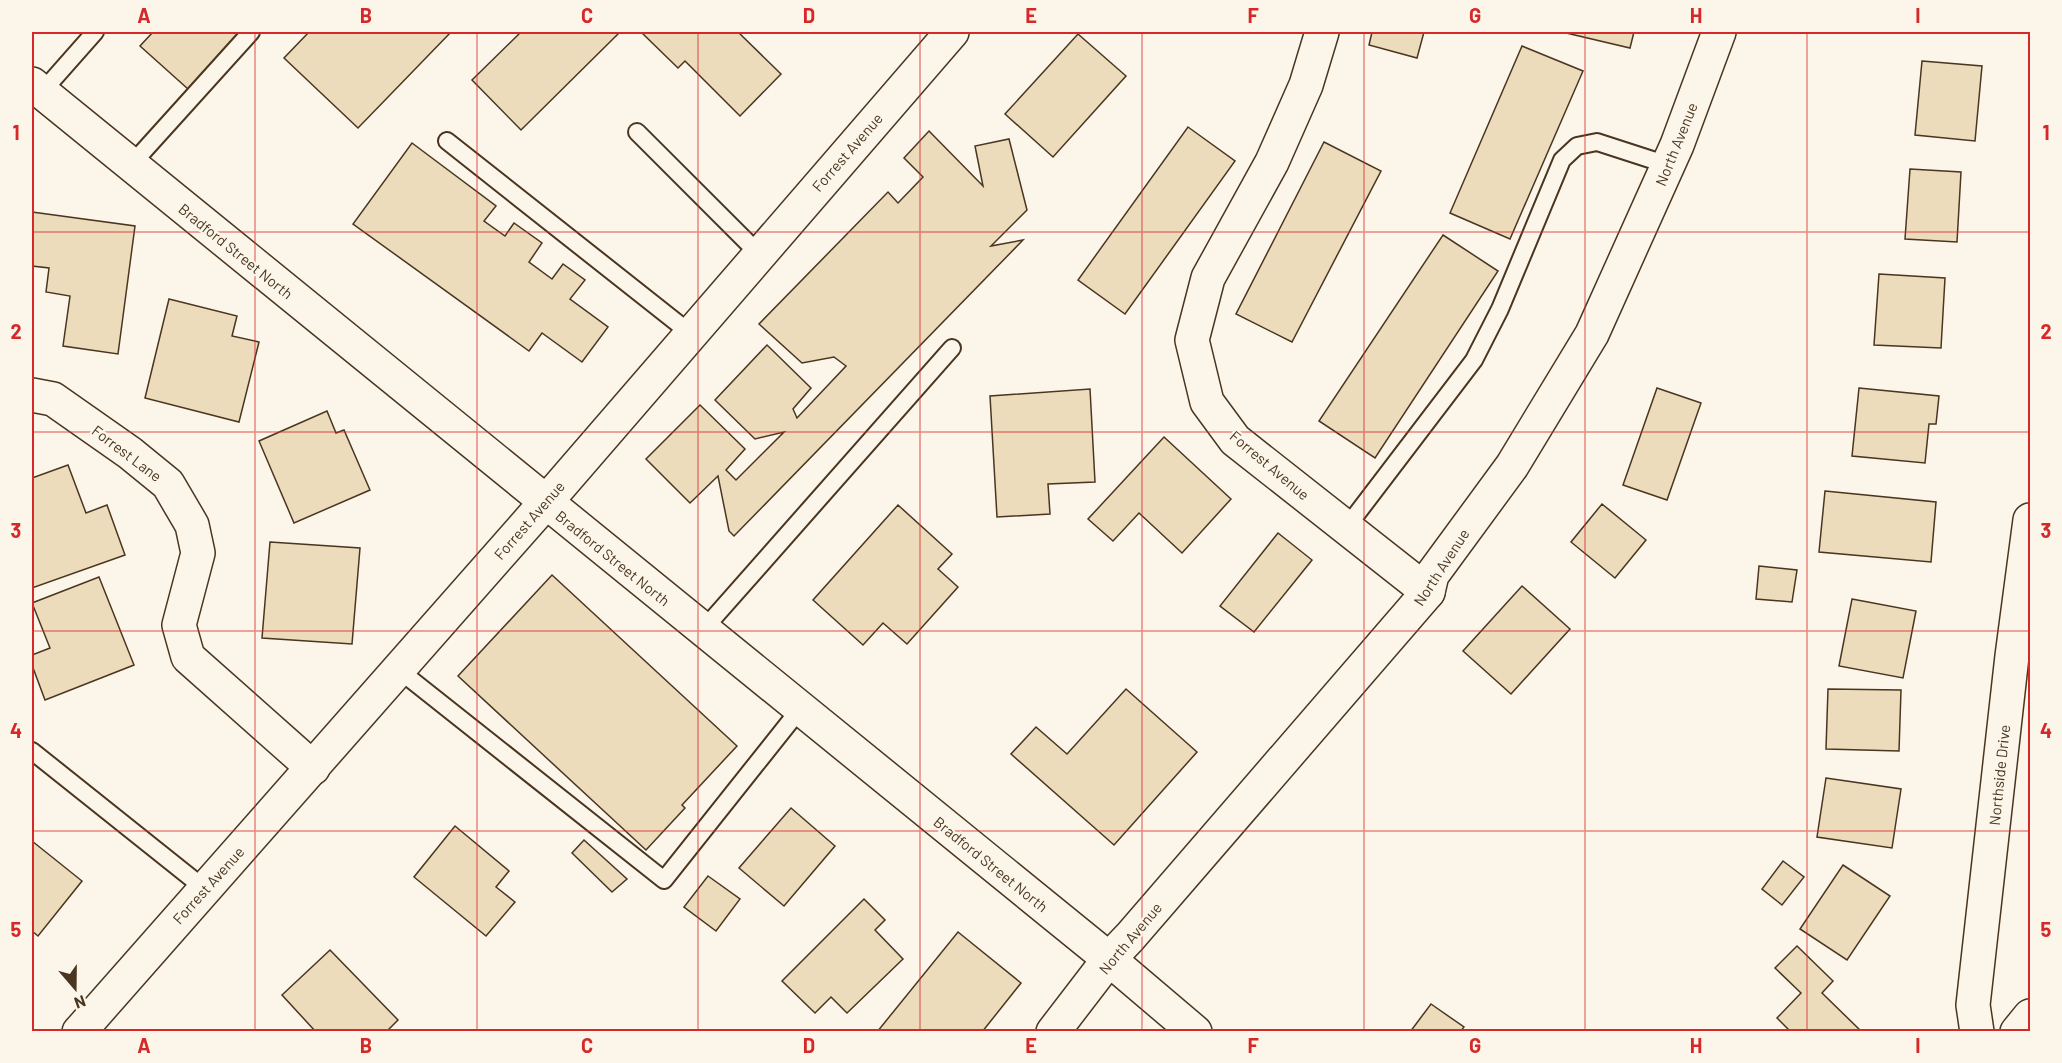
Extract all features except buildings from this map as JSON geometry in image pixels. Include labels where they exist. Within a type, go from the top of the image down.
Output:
[{"type":"street","name":"Forrest Avenue","points":[[79,1032],[546,502],[952,32]]},
{"type":"street","name":"Forrest Avenue","points":[[1322,32],[1306,85],[1272,162],[1208,278],[1192,340],[1207,402],[1235,440],[1428,592]]},
{"type":"street","name":"North Avenue","points":[[1053,1032],[1109,959],[1130,938],[1428,592],[1432,575],[1512,466],[1592,334],[1668,165],[1719,32]]},
{"type":"street","name":"Bradford Street North","points":[[37,88],[702,631],[1109,959],[1195,1032]]},
{"type":"street","name":"Forrest Lane","points":[[32,395],[53,399],[130,453],[168,484],[192,525],[198,553],[179,625],[188,657],[313,768]]},
{"type":"street","name":"Northside Drive","points":[[1977,1032],[1973,1005],[2012,656],[2031,520]]},
{"type":"street","points":[[2018,1032],[2031,1016]]},
{"type":"lane","points":[[37,88],[95,32]]},
{"type":"lane","points":[[131,165],[251,32]]},
{"type":"lane","points":[[637,132],[759,253]]},
{"type":"lane","points":[[447,141],[690,333]]},
{"type":"lane","points":[[1346,528],[1474,360],[1500,309],[1562,160],[1577,146],[1597,142],[1668,165]]},
{"type":"lane","points":[[702,631],[952,348]]},
{"type":"lane","points":[[399,670],[664,880],[800,709]]},
{"type":"lane","points":[[32,751],[205,889]]}]
